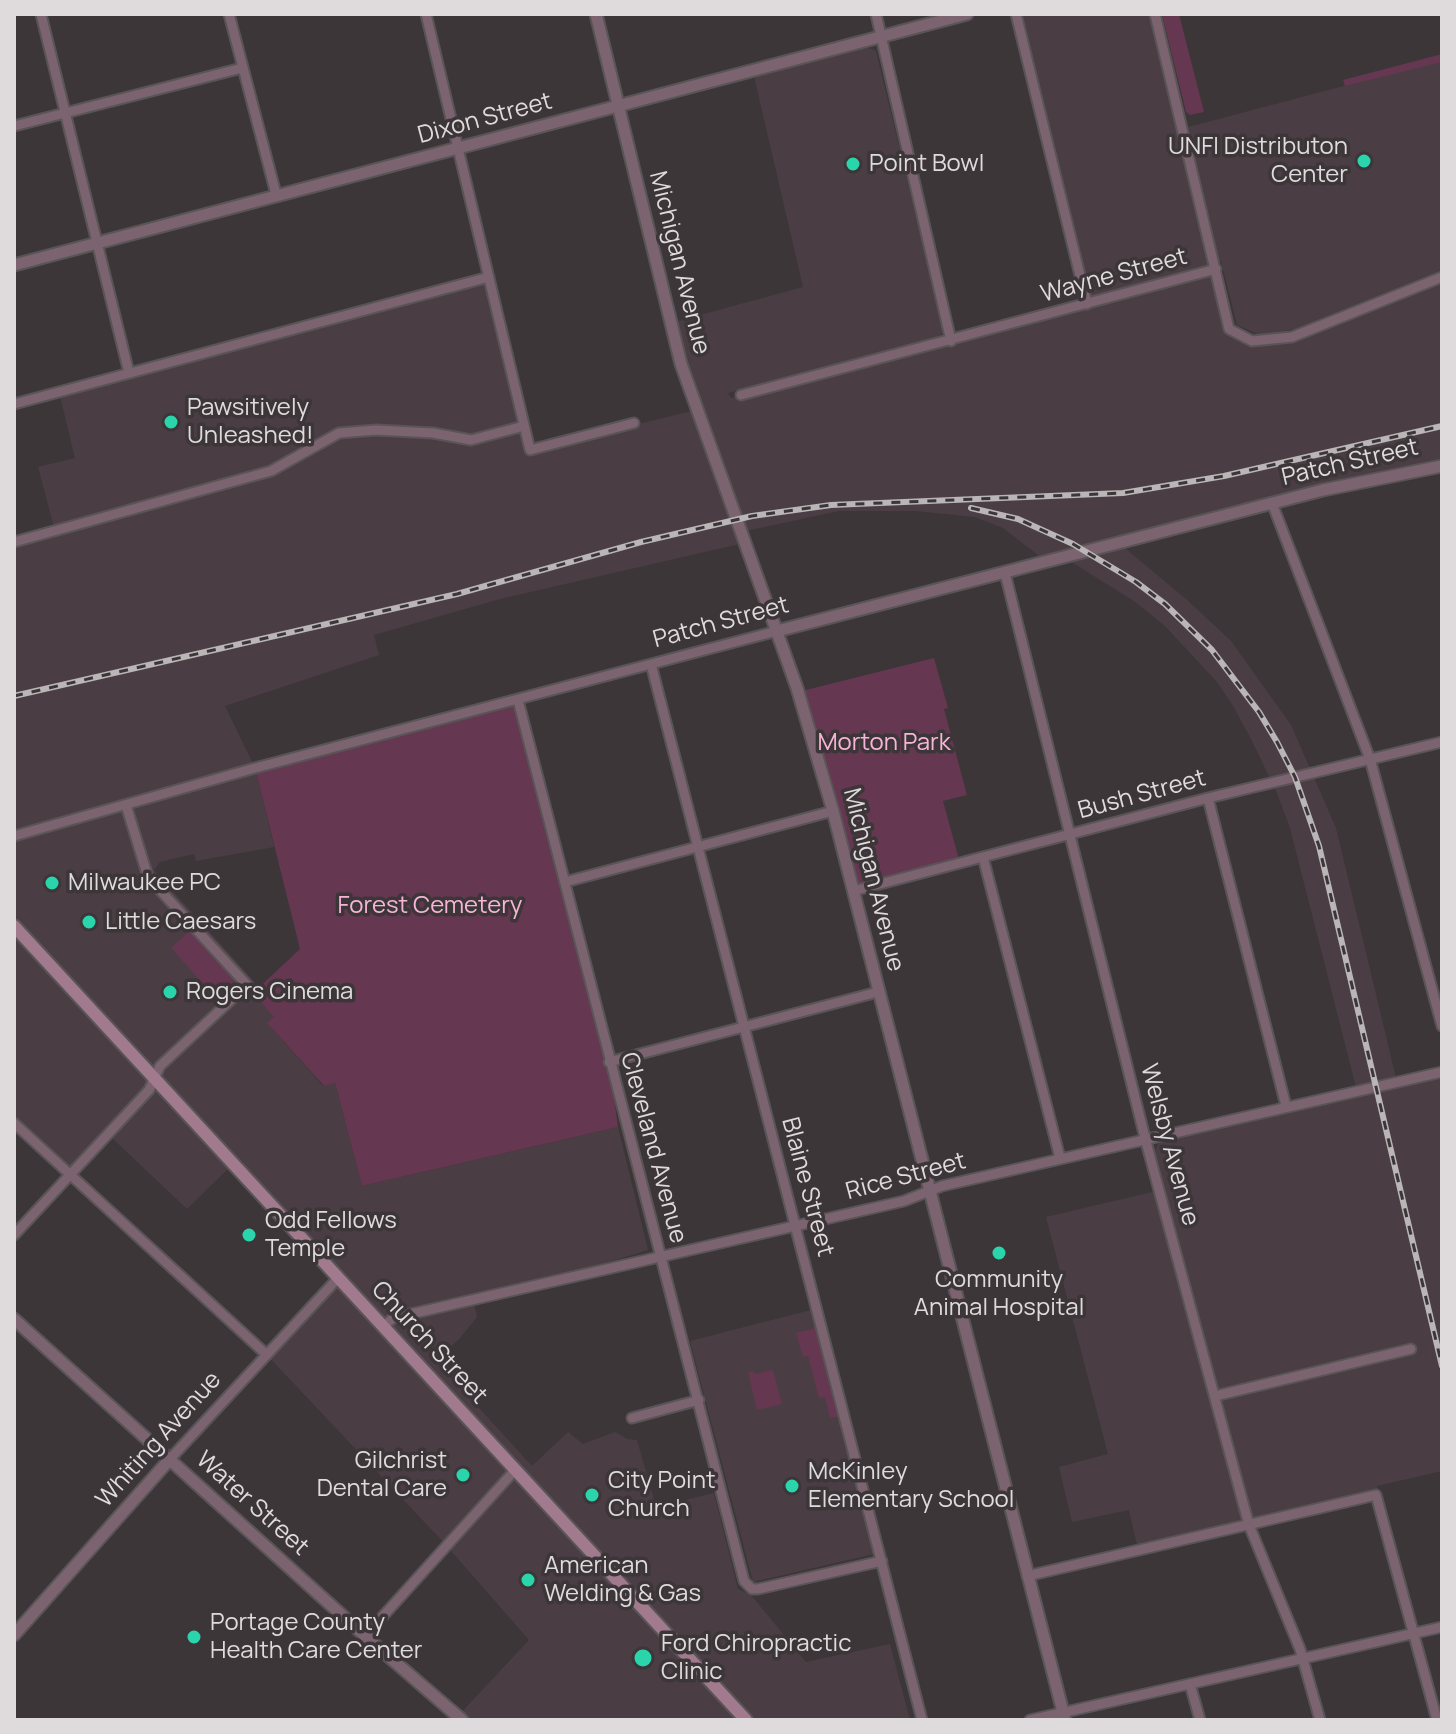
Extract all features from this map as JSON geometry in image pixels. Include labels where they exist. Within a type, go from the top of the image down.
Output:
[{"type":"main road","name":"Church Street","points":[[14,926],[746,1720]]},
{"type":"street","points":[[41,14],[129,373]]},
{"type":"street","points":[[229,14],[276,194]]},
{"type":"street","points":[[426,14],[530,450],[634,423]]},
{"type":"street","name":"Michigan Avenue","points":[[596,14],[681,364],[797,688],[833,811],[1064,1716]]},
{"type":"street","points":[[876,14],[951,341]]},
{"type":"street","name":"Dixon Street","points":[[14,265],[967,14]]},
{"type":"street","points":[[1016,14],[1087,304]]},
{"type":"street","points":[[1155,14],[1216,269]]},
{"type":"street","points":[[14,126],[242,68]]},
{"type":"street","name":"Wayne Street","points":[[741,395],[1216,269],[1229,329],[1252,341],[1292,337],[1442,277]]},
{"type":"street","points":[[14,404],[489,277]]},
{"type":"street","points":[[14,542],[271,471],[339,433],[376,430],[433,433],[471,440],[524,426]]},
{"type":"street","name":"Patch Street","points":[[14,836],[887,600],[1005,573],[1363,481],[1442,466]]},
{"type":"street","points":[[1272,503],[1370,759],[1442,1026]]},
{"type":"street","name":"Welsby Avenue","points":[[1005,573],[1145,1138],[1249,1525],[1303,1659],[1320,1720]]},
{"type":"street","name":"Blaine Street","points":[[651,664],[922,1720]]},
{"type":"street","name":"Cleveland Avenue","points":[[518,700],[744,1581],[752,1589],[882,1561]]},
{"type":"street","name":"Bush Street","points":[[853,891],[1208,798],[1442,742]]},
{"type":"street","points":[[1208,798],[1286,1106]]},
{"type":"street","points":[[14,1235],[149,1090],[160,1066],[247,985],[148,877],[126,805]]},
{"type":"street","points":[[565,882],[833,811]]},
{"type":"street","points":[[983,857],[1060,1158]]},
{"type":"street","points":[[609,1062],[878,992]]},
{"type":"street","name":"Rice Street","points":[[384,1326],[393,1318],[904,1201],[942,1186],[1442,1072]]},
{"type":"street","points":[[14,1123],[267,1355]]},
{"type":"street","name":"Whiting Avenue","points":[[14,1635],[170,1459],[339,1277]]},
{"type":"street","name":"Water Street","points":[[14,1319],[462,1720]]},
{"type":"street","points":[[1215,1396],[1411,1349]]},
{"type":"street","points":[[632,1418],[699,1400]]},
{"type":"street","points":[[365,1636],[516,1469]]},
{"type":"street","points":[[1027,1576],[1376,1495],[1437,1720]]},
{"type":"street","points":[[1030,1720],[1064,1716],[1442,1627]]},
{"type":"street","points":[[1190,1684],[1200,1720]]},
{"type":"shaded area","points":[[1021,14],[1149,14],[1177,130],[1442,60],[1442,270],[1295,329],[1260,335],[1237,325],[1221,261],[1095,296],[1089,295]]},
{"type":"shaded area","points":[[867,47],[876,51],[944,332],[936,338],[728,393],[731,398],[1216,269],[1229,329],[1240,336],[1292,337],[1442,277],[1442,466],[1120,544],[1231,641],[1291,725],[1336,828],[1397,1082],[1385,1090],[1442,1077],[1442,1471],[1377,1486],[1378,1491],[1137,1545],[1129,1510],[1072,1522],[1059,1467],[1108,1454],[1046,1217],[1165,1189],[1155,1150],[1160,1141],[1358,1095],[1290,828],[1251,739],[1217,682],[1165,626],[1134,601],[1065,558],[1047,562],[1003,528],[975,517],[916,511],[839,511],[741,532],[744,543],[500,599],[374,635],[379,655],[225,706],[255,768],[274,847],[196,861],[194,854],[160,862],[154,870],[259,987],[253,993],[275,1017],[268,1024],[323,1086],[335,1083],[362,1186],[618,1127],[648,1250],[524,1288],[473,1300],[477,1317],[436,1361],[532,1466],[568,1432],[583,1444],[615,1432],[627,1439],[637,1440],[656,1507],[714,1493],[738,1589],[751,1595],[806,1662],[890,1644],[910,1720],[462,1720],[458,1716],[529,1640],[446,1545],[267,1355],[338,1277],[234,1163],[187,1209],[109,1135],[70,1176],[14,1123],[14,542],[55,531],[38,467],[75,458],[59,392],[489,277],[531,450],[696,410],[671,323],[803,287],[754,76]]},
{"type":"shaded area","name":"McKinley Elementary School","points":[[811,1310],[874,1554],[753,1582],[690,1341]]},
{"type":"green space","points":[[1162,14],[1179,14],[1204,112],[1190,115],[1186,112]]},
{"type":"green space","points":[[1442,54],[1442,62],[1345,86],[1343,80]]},
{"type":"green space","name":"Morton Park","points":[[934,658],[967,795],[943,801],[960,863],[853,891],[798,692]]},
{"type":"green space","name":"Forest Cemetery","points":[[518,700],[609,1062],[618,1127],[362,1186],[335,1083],[324,1086],[267,1023],[274,1017],[253,993],[300,949],[255,768]]},
{"type":"green space","points":[[189,931],[235,980],[216,998],[171,948]]},
{"type":"green space","points":[[815,1328],[839,1417],[830,1418],[825,1397],[819,1398],[808,1356],[803,1357],[796,1333]]},
{"type":"green space","points":[[773,1370],[782,1404],[757,1410],[748,1372],[755,1374]]},
{"type":"railway","points":[[14,696],[457,594],[641,542],[752,516],[831,505],[1123,493],[1224,476],[1442,426]]},
{"type":"railway","points":[[971,508],[1018,519],[1073,544],[1136,582],[1165,604],[1212,650],[1259,712],[1277,742],[1295,777],[1319,846],[1442,1366]]},
{"type":"place","name":"UNFI Distributon Center","points":[[1364,161]]},
{"type":"place","name":"Point Bowl","points":[[853,164]]},
{"type":"place","name":"Pawsitively Unleashed!","points":[[171,422]]},
{"type":"place","name":"Milwaukee PC","points":[[52,883]]},
{"type":"place","name":"Little Caesars","points":[[89,922]]},
{"type":"place","name":"Rogers Cinema","points":[[170,992]]},
{"type":"place","name":"Odd Fellows Temple","points":[[249,1235]]},
{"type":"place","name":"Community Animal Hospital","points":[[999,1253]]},
{"type":"place","name":"Gilchrist Dental Care","points":[[463,1475]]},
{"type":"place","name":"McKinley Elementary School","points":[[792,1486]]},
{"type":"place","name":"City Point Church","points":[[592,1495]]},
{"type":"place","name":"American Welding & Gas","points":[[528,1580]]},
{"type":"place","name":"Portage County Health Care Center","points":[[194,1637]]},
{"type":"place","name":"Ford Chiropractic Clinic","points":[[643,1658]]}]
